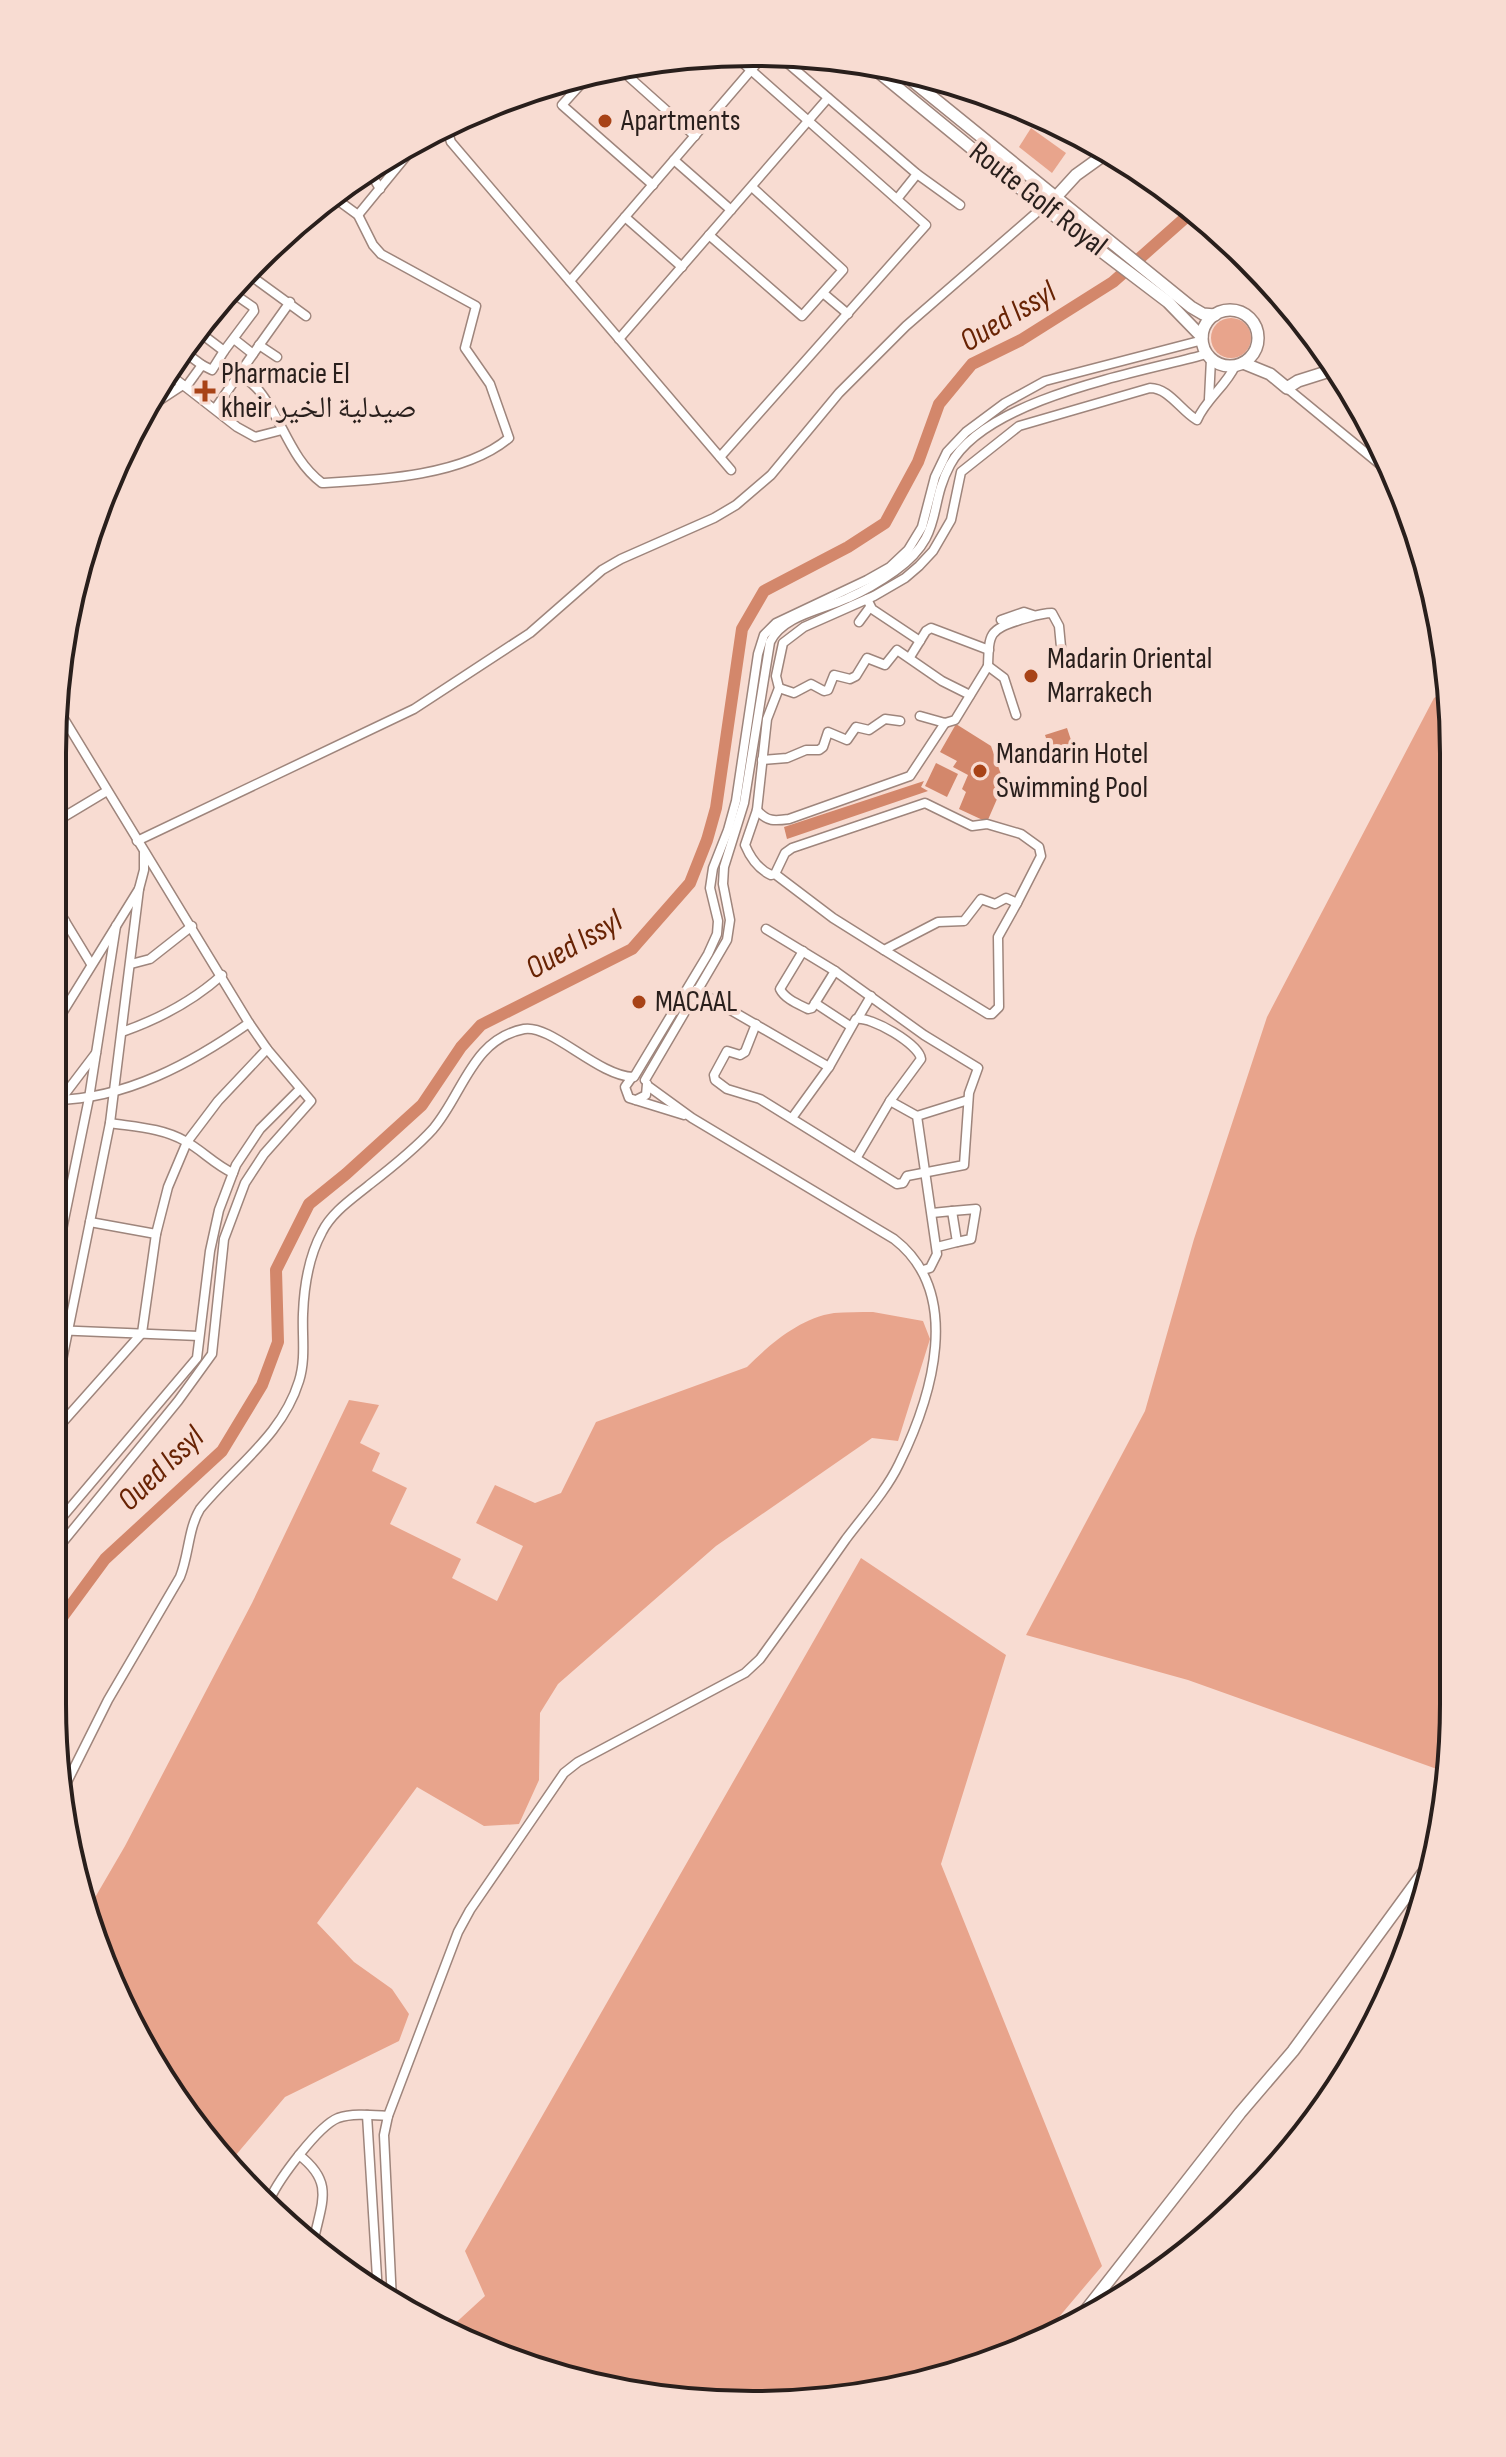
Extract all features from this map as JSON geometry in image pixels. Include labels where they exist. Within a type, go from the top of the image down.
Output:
[{"type":"street","points":[[720,457],[926,225],[747,66]]},
{"type":"street","points":[[570,281],[755,66]]},
{"type":"street","points":[[792,67],[917,174],[960,205]]},
{"type":"street","points":[[629,77],[695,136]]},
{"type":"street","name":"Route Golf Royal","points":[[887,79],[1043,207],[1116,253]]},
{"type":"street","name":"Route Golf Royal","points":[[919,86],[1150,280],[1195,311],[1215,315]]},
{"type":"street","points":[[576,89],[562,105],[653,185]]},
{"type":"street","points":[[619,339],[828,98]]},
{"type":"street","points":[[449,137],[731,470]]},
{"type":"street","points":[[1055,198],[1076,175],[1098,159]]},
{"type":"street","points":[[674,160],[731,210]]},
{"type":"street","points":[[358,215],[400,164]]},
{"type":"street","points":[[897,199],[917,174]]},
{"type":"street","points":[[375,180],[380,189]]},
{"type":"street","points":[[709,235],[802,316],[823,293],[843,270],[752,187]]},
{"type":"street","points":[[241,374],[260,391],[304,465],[322,483],[400,477],[449,466],[487,454],[509,438],[490,384],[466,352],[465,342],[476,306],[381,254],[358,215],[342,203]]},
{"type":"street","points":[[137,841],[414,709],[530,633],[602,570],[736,505],[771,475],[839,393],[906,326],[1043,207]]},
{"type":"street","points":[[625,217],[682,267]]},
{"type":"street","points":[[256,279],[306,316]]},
{"type":"street","name":"Route Golf Royal","points":[[1150,280],[1202,338]]},
{"type":"street","points":[[823,293],[848,314]]},
{"type":"street","points":[[192,357],[212,370],[254,309],[238,297]]},
{"type":"street","points":[[215,409],[290,302]]},
{"type":"street","points":[[1209,400],[1209,356],[1202,338],[1206,324],[1215,315],[1231,310],[1246,315],[1256,328],[1257,344],[1270,374]]},
{"type":"street","points":[[206,337],[224,351]]},
{"type":"street","points":[[625,1088],[708,954],[717,934],[718,921],[710,888],[713,868],[733,811],[758,654],[764,635],[780,620],[847,591],[897,561],[920,533],[935,477],[950,448],[1005,403],[1045,381],[1202,338]]},
{"type":"street","points":[[234,339],[253,354]]},
{"type":"street","points":[[775,874],[785,853],[792,848],[925,803],[972,826],[987,824],[1021,834],[1039,847],[1041,856],[998,937],[999,1007],[988,1014],[833,918],[775,874],[762,870],[750,856],[745,845],[757,810],[767,719],[779,688],[776,676],[785,638],[869,603],[905,578],[933,551],[951,520],[961,472],[1019,426],[1150,388],[1163,390],[1197,420],[1239,364],[1250,358],[1257,344]]},
{"type":"street","points":[[259,345],[277,357]]},
{"type":"street","points":[[1140,356],[1144,371]]},
{"type":"street","points":[[636,1100],[645,1096],[646,1083],[729,935],[724,867],[744,803],[774,635],[783,626],[849,598],[903,565],[930,532],[948,468],[958,453],[1008,414],[1050,397],[1209,356],[1222,365],[1239,364],[1270,374],[1374,459]]},
{"type":"street","points":[[165,398],[185,386],[202,365]]},
{"type":"street","points":[[1287,388],[1325,372]]},
{"type":"street","points":[[1065,375],[1069,391]]},
{"type":"street","points":[[177,380],[237,427],[255,437],[282,430]]},
{"type":"street","points":[[1045,381],[1050,397]]},
{"type":"street","points":[[859,622],[869,603]]},
{"type":"street","points":[[869,603],[920,641]]},
{"type":"street","points":[[920,716],[945,723],[955,720],[988,666],[992,635],[998,626],[1052,613],[1059,626],[1061,647]]},
{"type":"street","points":[[910,657],[931,628],[989,650]]},
{"type":"street","points":[[779,688],[794,693],[811,684],[828,690],[834,675],[850,679],[856,676],[867,658],[885,665],[897,650],[942,681],[970,695]]},
{"type":"street","points":[[988,666],[1004,678],[1016,715]]},
{"type":"street","points":[[762,760],[819,750],[828,732],[847,740],[856,727],[869,730],[885,719],[900,721]]},
{"type":"street","points":[[66,1538],[178,1401],[212,1354],[224,1239],[245,1183],[264,1154],[311,1101],[249,1023],[67,723]]},
{"type":"street","points":[[757,810],[763,818],[772,821],[789,819],[910,776],[945,723]]},
{"type":"street","points":[[66,816],[107,791]]},
{"type":"street","points":[[66,1334],[110,1123],[144,853]]},
{"type":"street","points":[[66,1002],[139,889]]},
{"type":"street","points":[[884,950],[938,922],[964,921],[981,899],[995,904],[1006,898],[1017,903]]},
{"type":"street","points":[[66,923],[91,964]]},
{"type":"street","points":[[66,1188],[89,1098],[116,926]]},
{"type":"street","points":[[131,964],[150,959],[192,926]]},
{"type":"street","points":[[756,1024],[745,1052],[740,1055],[727,1051],[714,1075],[715,1080],[727,1089],[760,1099],[897,1184],[903,1183],[907,1176],[964,1165],[968,1100],[978,1068],[929,1038],[835,971],[766,929]]},
{"type":"street","points":[[803,951],[780,989],[783,995],[808,1009],[835,971]]},
{"type":"street","points":[[122,1032],[182,1006],[222,975]]},
{"type":"street","points":[[689,985],[829,1067]]},
{"type":"street","points":[[792,1118],[829,1067],[850,1026],[871,996]]},
{"type":"street","points":[[815,1003],[850,1026]]},
{"type":"street","points":[[857,1157],[890,1101],[921,1059],[916,1047],[867,1018],[858,1018]]},
{"type":"street","points":[[66,1101],[89,1098],[142,1082],[192,1061],[249,1023]]},
{"type":"street","points":[[70,1776],[108,1700],[180,1577],[188,1558],[194,1520],[205,1502],[277,1428],[289,1407],[303,1363],[305,1285],[319,1240],[334,1214],[425,1138],[481,1052],[496,1039],[522,1029],[539,1030],[617,1076],[628,1097],[692,1118]]},
{"type":"street","points":[[920,1054],[929,1038]]},
{"type":"street","points":[[66,1418],[142,1333],[156,1234],[168,1187],[187,1142],[218,1101],[267,1049]]},
{"type":"street","points":[[66,1090],[96,1052]]},
{"type":"street","points":[[391,2288],[383,2153],[388,2116],[458,1932],[470,1910],[564,1773],[578,1762],[745,1673],[760,1659],[898,1466],[931,1381],[935,1314],[923,1270],[910,1251],[692,1118],[646,1083],[634,1077],[617,1076]]},
{"type":"street","points":[[66,1513],[197,1358],[210,1251],[219,1210],[233,1173],[260,1129],[300,1089]]},
{"type":"street","points":[[890,1101],[917,1116],[968,1100]]},
{"type":"street","points":[[917,1116],[937,1247],[936,1260],[930,1268],[923,1270]]},
{"type":"street","points":[[110,1123],[162,1131],[187,1142],[218,1166],[233,1173]]},
{"type":"street","points":[[932,1213],[976,1209],[971,1239],[937,1247]]},
{"type":"street","points":[[952,1211],[957,1242]]},
{"type":"street","points":[[90,1222],[156,1234]]},
{"type":"street","points":[[67,1329],[199,1336]]},
{"type":"street","points":[[1094,2300],[1240,2113],[1293,2051],[1417,1881]]},
{"type":"street","points":[[367,2115],[377,2279]]},
{"type":"street","points":[[273,2195],[299,2155],[328,2123],[339,2118],[388,2116]]},
{"type":"street","points":[[299,2155],[315,2168],[321,2179],[322,2198],[314,2233]]},
{"type":"shaded area","points":[[1031,128],[1066,153],[1052,173],[1019,147]]},
{"type":"shaded area","points":[[1231,318],[1245,324],[1251,338],[1245,352],[1231,358],[1217,352],[1211,338],[1217,324]]},
{"type":"shaded area","points":[[1438,696],[1440,753],[1440,1704],[1437,1769],[1188,1680],[1026,1635],[1145,1411],[1194,1239],[1267,1017]]},
{"type":"shaded area","name":"Mandarin Hotel Swimming Pool","points":[[956,724],[991,746],[1004,783],[987,822],[959,809],[966,792],[962,789],[968,775],[953,767],[957,761],[940,752]]},
{"type":"shaded area","points":[[1067,728],[1074,749],[1052,756],[1045,735]]},
{"type":"shaded area","points":[[936,763],[958,774],[947,797],[925,786]]},
{"type":"shaded area","points":[[924,781],[921,787],[928,791],[787,839],[784,827]]},
{"type":"shaded area","points":[[873,1312],[923,1321],[930,1339],[898,1441],[872,1438],[716,1546],[558,1684],[540,1713],[539,1780],[519,1824],[484,1826],[417,1787],[317,1923],[354,1962],[392,1989],[409,2014],[399,2041],[285,2097],[235,2156],[182,2086],[158,2048],[118,1967],[94,1899],[252,1603],[349,1400],[379,1405],[360,1443],[380,1453],[372,1471],[407,1488],[390,1524],[461,1559],[452,1578],[497,1601],[523,1546],[476,1523],[495,1485],[535,1503],[561,1493],[596,1422],[747,1367],[798,1326],[834,1313]]},
{"type":"shaded area","points":[[861,1558],[1006,1655],[941,1864],[1102,2266],[1056,2320],[974,2355],[887,2378],[798,2390],[708,2390],[663,2385],[575,2368],[532,2355],[456,2323],[485,2296],[465,2251]]},
{"type":"waterway","name":"Oued Issyl","points":[[66,1612],[105,1559],[222,1451],[262,1385],[278,1342],[276,1270],[309,1204],[422,1105],[461,1047],[481,1025],[632,949],[690,883],[716,808],[742,629],[764,591],[848,547],[885,523],[918,462],[939,404],[972,364],[1021,340],[1113,282],[1184,219]]},
{"type":"place","name":"Apartments","points":[[605,121]]},
{"type":"place","name":"Pharmacie El kheir صيدلية الخير","points":[[205,391]]},
{"type":"place","name":"Madarin Oriental Marrakech","points":[[1031,676]]},
{"type":"place","name":"Mandarin Hotel Swimming Pool","points":[[980,771]]},
{"type":"place","name":"MACAAL","points":[[639,1002]]}]
